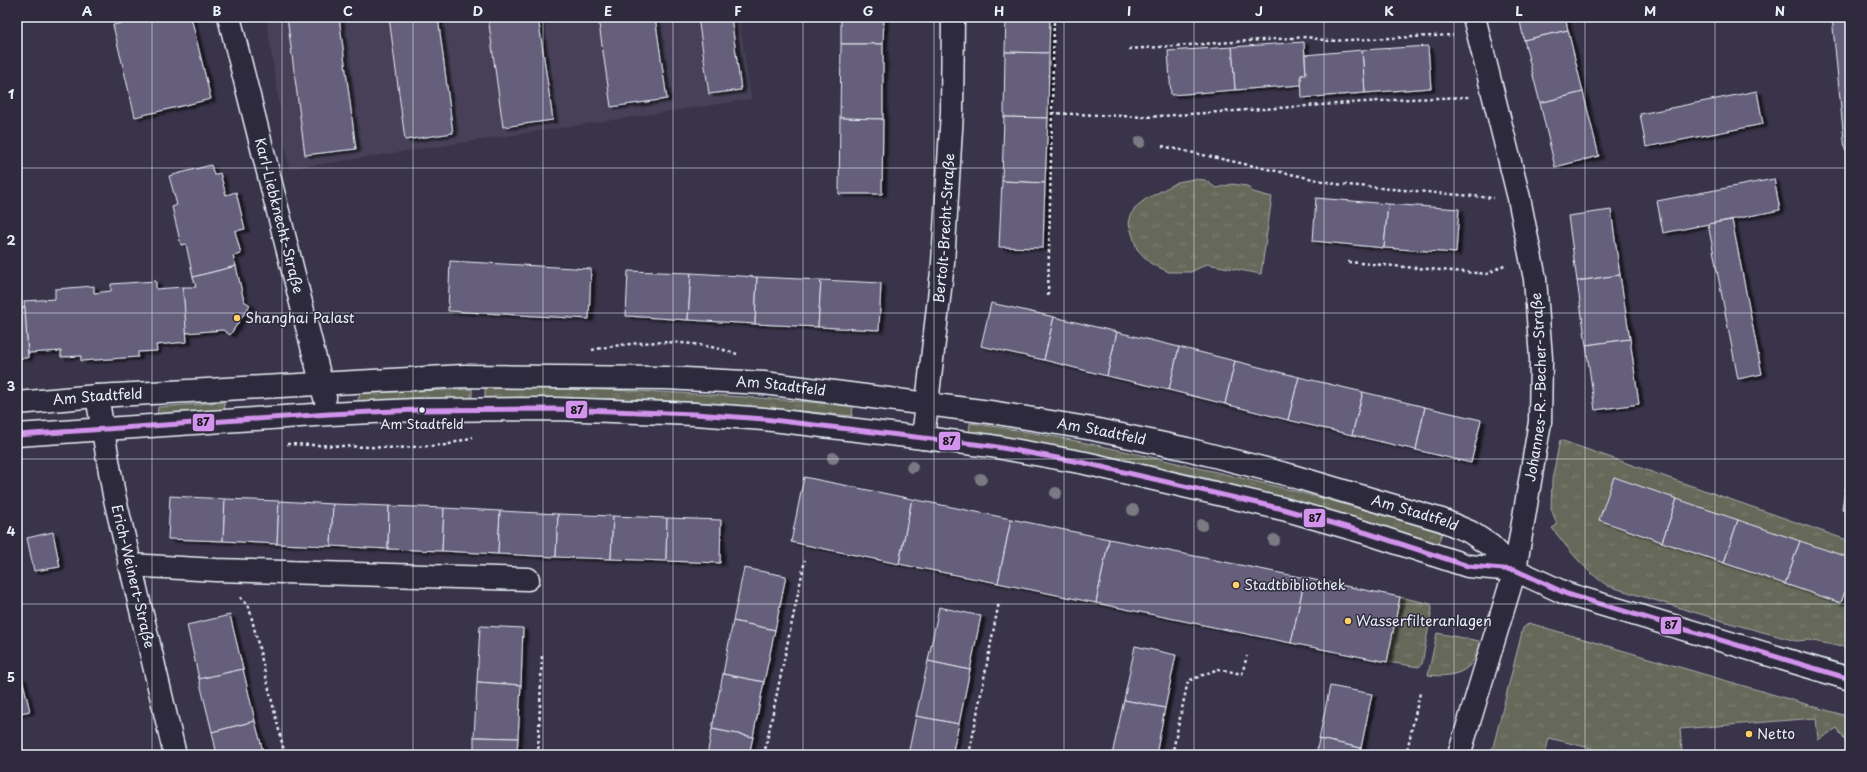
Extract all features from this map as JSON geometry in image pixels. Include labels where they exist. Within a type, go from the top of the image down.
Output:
[{"type":"street","name":"Karl-Liebknecht-Straße","points":[[229,17],[328,414]]},
{"type":"street","name":"Bertolt-Brecht-Straße","points":[[923,438],[943,255],[952,112],[953,17]]},
{"type":"street","name":"Johannes-R.-Becher-Straße","points":[[1459,755],[1515,570],[1540,422],[1541,358],[1535,278],[1519,198],[1476,25]]},
{"type":"street","name":"Am Stadtfeld","points":[[17,403],[97,396],[464,376],[664,378],[764,383],[928,403],[1093,429],[1194,451],[1289,475],[1375,499],[1442,520],[1470,532],[1491,546],[1515,570]]},
{"type":"street","name":"Erich-Weinert-Straße","points":[[97,396],[111,485],[175,755]]},
{"type":"street","name":"Am Stadtfeld","points":[[17,435],[102,428],[328,414],[416,410],[555,409],[695,414],[764,419],[990,446],[1085,463],[1283,509],[1367,533],[1468,566],[1515,570],[1567,594],[1850,679]]},
{"type":"street","points":[[129,565],[216,570],[528,579]]},
{"type":"path","points":[[1048,295],[1054,17]]},
{"type":"path","points":[[1129,49],[1307,38],[1329,41],[1476,25]]},
{"type":"path","points":[[1052,113],[1146,117],[1409,98],[1493,96]]},
{"type":"path","points":[[1162,146],[1336,184],[1490,198],[1519,198]]},
{"type":"path","points":[[1348,262],[1487,274],[1530,251]]},
{"type":"path","points":[[283,444],[396,448],[446,445],[474,436]]},
{"type":"path","points":[[764,755],[805,560]]},
{"type":"path","points":[[216,570],[249,606],[284,755]]},
{"type":"path","points":[[969,755],[999,602]]},
{"type":"path","points":[[538,755],[542,656]]},
{"type":"path","points":[[1172,755],[1188,680],[1218,669],[1242,674],[1247,656]]},
{"type":"path","points":[[1406,755],[1420,693]]},
{"type":"shaded area","points":[[266,17],[739,17],[751,99],[289,169]]},
{"type":"green space","points":[[1193,179],[1205,180],[1216,188],[1232,184],[1247,186],[1253,192],[1272,197],[1261,274],[1207,264],[1191,272],[1169,272],[1150,263],[1137,249],[1129,224],[1131,214],[1138,205],[1146,199],[1178,182]]},
{"type":"green space","points":[[485,388],[669,392],[853,406],[852,416],[732,405],[666,401],[588,398],[485,398]]},
{"type":"green space","points":[[472,389],[472,398],[360,402],[358,400],[360,393]]},
{"type":"green space","points":[[224,402],[225,411],[157,415],[158,407]]},
{"type":"green space","points":[[970,423],[1081,442],[1222,473],[1348,505],[1442,533],[1438,544],[1323,509],[1206,478],[1088,453],[969,433]]},
{"type":"green space","points":[[1560,440],[1850,541],[1850,645],[1846,647],[1809,640],[1796,641],[1733,624],[1608,586],[1585,567],[1552,528],[1557,525],[1551,508],[1552,480]]},
{"type":"green space","points":[[1400,597],[1431,604],[1432,609],[1422,664],[1419,667],[1387,662]]},
{"type":"green space","points":[[1529,623],[1850,717],[1850,749],[1837,728],[1818,740],[1816,718],[1680,729],[1682,752],[1663,753],[1663,755],[1618,755],[1549,738],[1545,755],[1491,755],[1523,628]]},
{"type":"green space","points":[[1437,633],[1479,641],[1475,657],[1466,669],[1450,675],[1428,675]]},
{"type":"building","points":[[148,17],[191,17],[211,99],[135,117],[113,25]]},
{"type":"building","points":[[287,17],[339,17],[356,149],[305,155]]},
{"type":"building","points":[[389,17],[438,17],[453,133],[405,140]]},
{"type":"building","points":[[488,17],[538,17],[553,120],[503,127]]},
{"type":"building","points":[[598,17],[655,17],[667,99],[611,107]]},
{"type":"building","points":[[698,17],[731,17],[741,90],[709,94]]},
{"type":"building","points":[[841,17],[884,17],[883,44],[841,44]]},
{"type":"building","points":[[1006,17],[1050,17],[1049,53],[1005,52]]},
{"type":"building","points":[[1519,17],[1565,17],[1568,30],[1524,40]]},
{"type":"building","points":[[1832,17],[1850,17],[1850,149],[1845,150]]},
{"type":"building","points":[[1568,30],[1583,92],[1540,103],[1524,40]]},
{"type":"building","points":[[1304,42],[1306,75],[1301,75],[1302,85],[1235,90],[1232,47]]},
{"type":"building","points":[[841,44],[883,44],[883,119],[840,118]]},
{"type":"building","points":[[1428,46],[1431,88],[1365,93],[1362,50]]},
{"type":"building","points":[[1232,47],[1235,90],[1171,95],[1168,51]]},
{"type":"building","points":[[1362,50],[1365,93],[1302,98],[1301,75],[1306,75],[1305,55]]},
{"type":"building","points":[[1005,52],[1049,53],[1048,118],[1004,117]]},
{"type":"building","points":[[1757,91],[1763,124],[1646,147],[1640,114]]},
{"type":"building","points":[[1583,92],[1599,156],[1555,167],[1540,103]]},
{"type":"building","points":[[1004,117],[1048,118],[1045,183],[1002,181]]},
{"type":"building","points":[[840,118],[883,119],[882,194],[839,194]]},
{"type":"building","points":[[211,165],[214,175],[220,173],[226,195],[236,192],[245,229],[235,231],[241,254],[233,256],[236,266],[193,277],[186,244],[181,245],[172,207],[177,205],[169,176]]},
{"type":"building","points":[[1774,179],[1780,210],[1663,233],[1657,201]]},
{"type":"building","points":[[1002,181],[1045,183],[1043,248],[999,247]]},
{"type":"building","points":[[1316,198],[1388,204],[1384,248],[1313,241]]},
{"type":"building","points":[[1388,204],[1459,209],[1456,253],[1384,248]]},
{"type":"building","points":[[1611,210],[1620,275],[1577,281],[1568,216]]},
{"type":"building","points":[[1732,220],[1762,374],[1738,379],[1708,224]]},
{"type":"building","points":[[450,261],[591,269],[589,319],[448,311]]},
{"type":"building","points":[[236,266],[244,301],[250,305],[230,335],[223,330],[186,333],[183,287],[196,287],[193,277]]},
{"type":"building","points":[[628,271],[691,273],[688,320],[626,316]]},
{"type":"building","points":[[691,273],[757,277],[755,324],[688,320]]},
{"type":"building","points":[[1620,275],[1630,339],[1586,345],[1577,281]]},
{"type":"building","points":[[757,277],[821,280],[818,327],[755,324]]},
{"type":"building","points":[[821,280],[881,283],[879,330],[818,327]]},
{"type":"building","points":[[156,281],[156,289],[183,287],[187,342],[156,345],[157,351],[138,352],[138,357],[81,361],[81,356],[61,357],[61,351],[28,353],[24,301],[55,299],[55,289],[94,286],[94,293],[111,291],[111,284]]},
{"type":"building","points":[[991,303],[1054,317],[1044,360],[981,346]]},
{"type":"building","points":[[25,307],[28,358],[17,358],[17,308]]},
{"type":"building","points":[[1054,317],[1117,332],[1107,376],[1044,360]]},
{"type":"building","points":[[1117,332],[1179,347],[1169,390],[1107,376]]},
{"type":"building","points":[[1630,339],[1639,404],[1595,410],[1586,345]]},
{"type":"building","points":[[1179,347],[1235,361],[1225,404],[1169,390]]},
{"type":"building","points":[[1235,361],[1299,377],[1288,420],[1225,404]]},
{"type":"building","points":[[1299,377],[1363,392],[1352,435],[1288,420]]},
{"type":"building","points":[[1363,392],[1425,407],[1416,450],[1352,435]]},
{"type":"building","points":[[1425,407],[1481,420],[1471,463],[1416,450]]},
{"type":"building","points":[[1850,459],[1850,510],[1842,509]]},
{"type":"building","points":[[804,477],[912,499],[899,564],[791,542]]},
{"type":"building","points":[[1614,477],[1677,499],[1662,542],[1599,520]]},
{"type":"building","points":[[170,496],[225,499],[223,541],[168,539]]},
{"type":"building","points":[[225,499],[279,501],[277,544],[223,541]]},
{"type":"building","points":[[912,499],[1011,519],[998,583],[899,564]]},
{"type":"building","points":[[1677,499],[1738,520],[1724,563],[1662,542]]},
{"type":"building","points":[[279,501],[333,504],[331,546],[277,544]]},
{"type":"building","points":[[333,504],[389,506],[388,549],[331,546]]},
{"type":"building","points":[[389,506],[444,508],[442,551],[388,549]]},
{"type":"building","points":[[444,508],[500,511],[498,554],[442,551]]},
{"type":"building","points":[[500,511],[558,514],[556,557],[498,554]]},
{"type":"building","points":[[558,514],[613,516],[611,559],[556,557]]},
{"type":"building","points":[[613,516],[667,518],[666,561],[611,559]]},
{"type":"building","points":[[667,518],[721,520],[720,563],[666,561]]},
{"type":"building","points":[[1011,519],[1109,539],[1096,603],[998,583]]},
{"type":"building","points":[[1738,520],[1800,541],[1785,584],[1724,563]]},
{"type":"building","points":[[53,532],[60,567],[34,571],[27,538]]},
{"type":"building","points":[[1109,539],[1305,578],[1291,643],[1096,603]]},
{"type":"building","points":[[1800,541],[1850,558],[1850,576],[1841,603],[1785,584]]},
{"type":"building","points":[[744,568],[786,576],[775,630],[733,621]]},
{"type":"building","points":[[1305,578],[1400,597],[1387,662],[1291,643]]},
{"type":"building","points":[[939,607],[981,616],[970,670],[928,661]]},
{"type":"building","points":[[230,615],[243,669],[199,679],[187,625]]},
{"type":"building","points":[[733,621],[775,630],[764,682],[723,674]]},
{"type":"building","points":[[480,626],[523,628],[521,685],[477,682]]},
{"type":"building","points":[[1135,646],[1176,655],[1165,708],[1124,700]]},
{"type":"building","points":[[928,661],[970,670],[959,724],[916,716]]},
{"type":"building","points":[[243,669],[255,721],[212,732],[199,679]]},
{"type":"building","points":[[723,674],[764,682],[753,737],[712,729]]},
{"type":"building","points":[[22,678],[30,711],[17,714],[17,679]]},
{"type":"building","points":[[477,682],[521,685],[518,738],[474,737]]},
{"type":"building","points":[[1330,686],[1372,694],[1361,748],[1319,739]]},
{"type":"building","points":[[1124,700],[1165,708],[1156,755],[1112,755]]},
{"type":"building","points":[[916,716],[959,724],[952,755],[908,755]]},
{"type":"building","points":[[255,721],[264,755],[217,755],[212,732]]},
{"type":"building","points":[[712,729],[753,737],[749,755],[707,755]]},
{"type":"building","points":[[474,737],[518,738],[517,755],[474,755]]},
{"type":"building","points":[[1319,739],[1361,748],[1360,755],[1316,755]]},
{"type":"transit line","name":"87","points":[[17,435],[329,414],[416,410],[555,409],[695,414],[764,419],[991,446],[1085,463],[1283,509],[1367,533],[1468,566],[1515,570],[1567,594],[1850,679]]},
{"type":"place","name":"Shanghai Palast","points":[[237,318]]},
{"type":"place","name":"Am Stadtfeld","points":[[422,410]]},
{"type":"place","name":"Stadtbibliothek","points":[[1236,585]]},
{"type":"place","name":"Wasserfilteranlagen","points":[[1348,621]]},
{"type":"place","name":"Netto","points":[[1749,734]]}]
